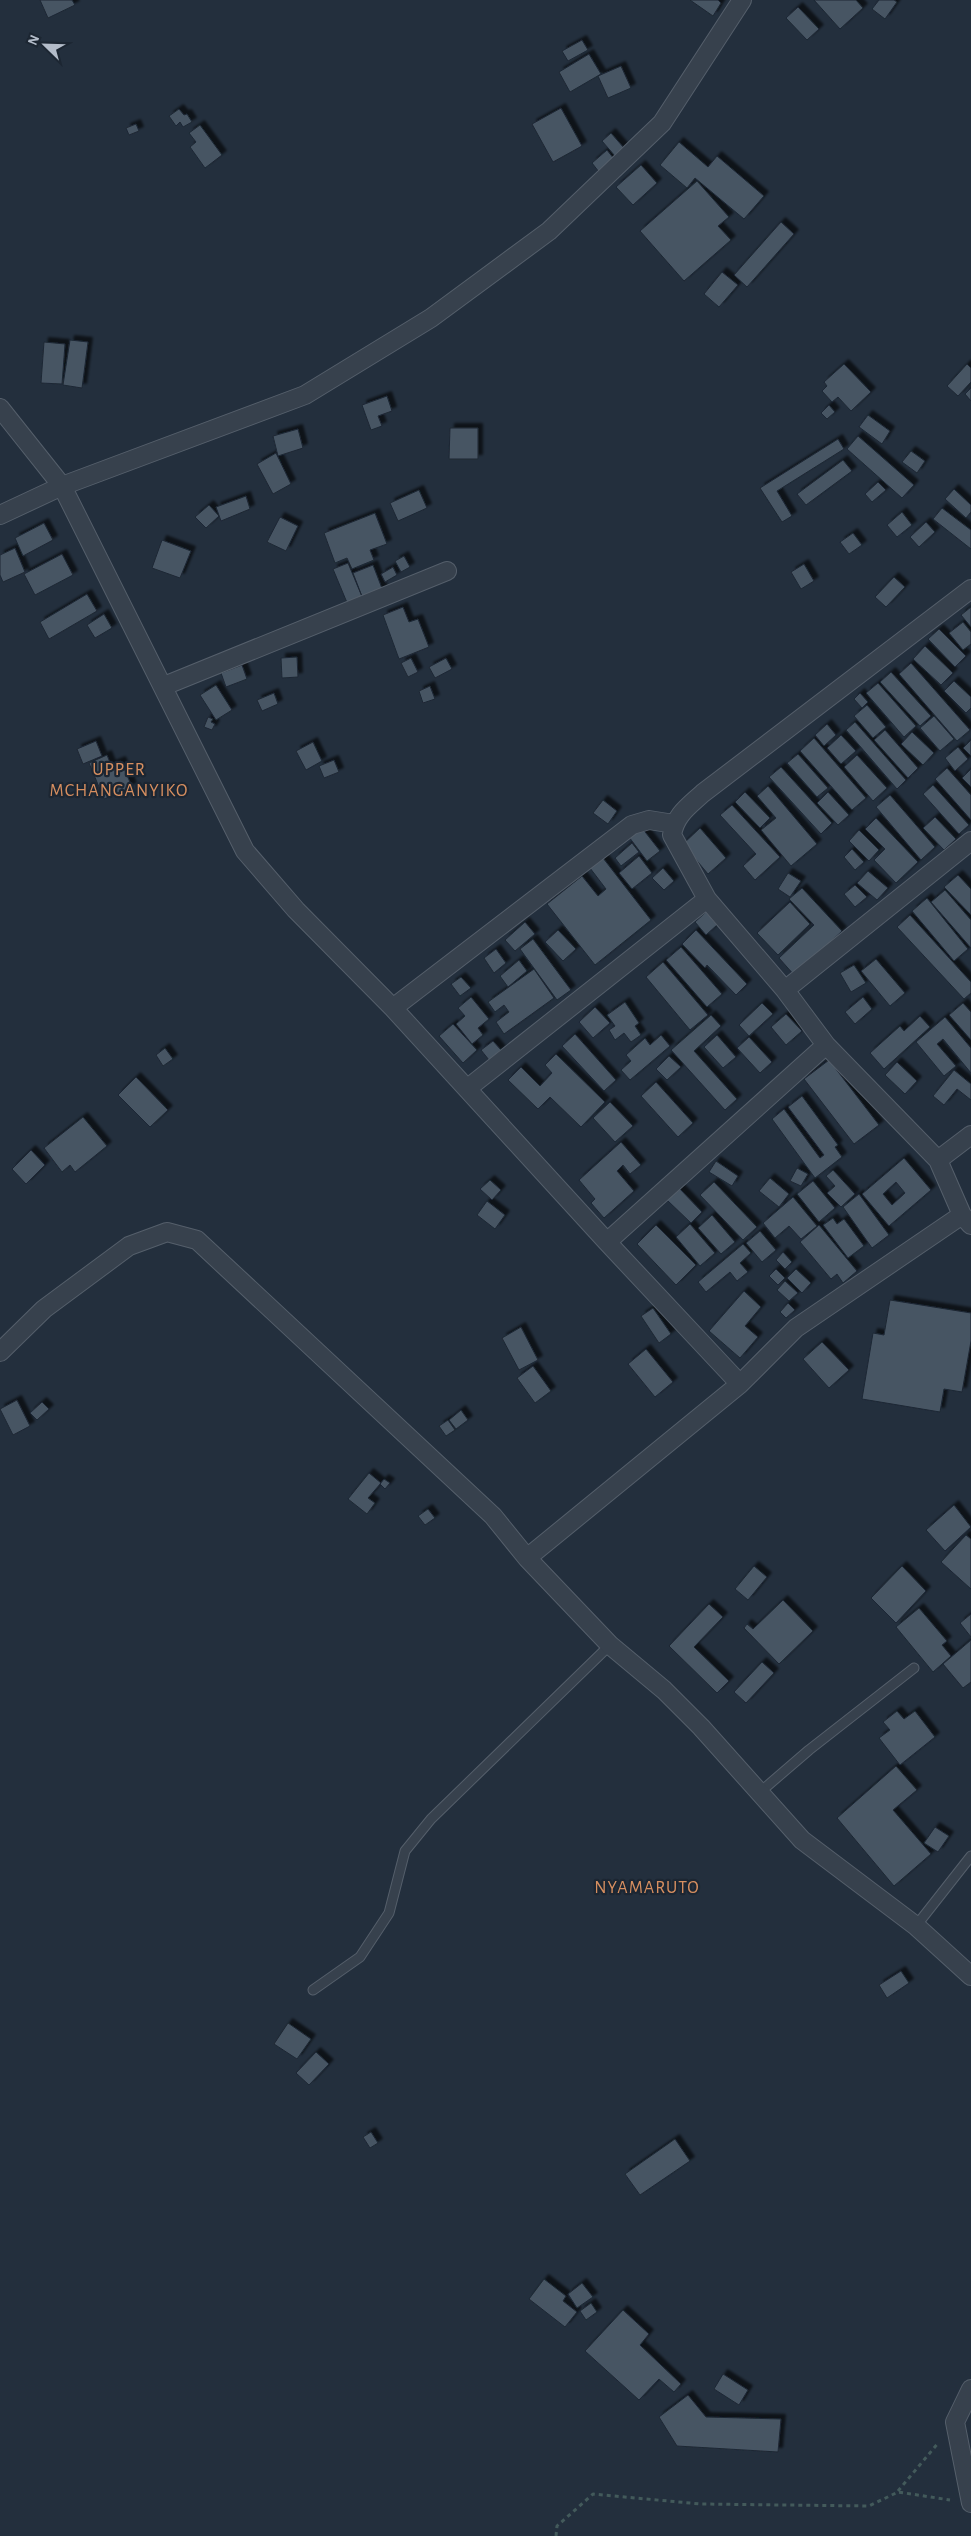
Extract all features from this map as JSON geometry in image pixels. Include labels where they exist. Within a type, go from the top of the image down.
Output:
[{"type":"street","points":[[0,515],[62,486],[305,395],[431,318],[549,231],[662,123],[742,0]]},
{"type":"street","points":[[0,408],[62,486],[164,686],[245,851],[296,910],[393,1008],[468,1088],[607,1242],[740,1384]]},
{"type":"street","points":[[164,686],[447,571]]},
{"type":"street","points":[[528,1558],[740,1384],[796,1328],[967,1220],[938,1160],[826,1045],[785,990],[707,898],[672,835],[674,824],[680,814],[703,793],[971,590]]},
{"type":"street","points":[[393,1008],[632,825],[649,820],[674,824]]},
{"type":"street","points":[[785,990],[971,841]]},
{"type":"street","points":[[468,1088],[707,898]]},
{"type":"street","points":[[607,1242],[826,1045]]},
{"type":"street","points":[[938,1160],[971,1134]]},
{"type":"street","points":[[0,1352],[44,1308],[129,1246],[167,1232],[197,1240],[493,1516],[528,1558],[610,1645],[664,1690],[701,1727],[802,1840],[916,1926],[971,1976]]},
{"type":"street","points":[[971,2389],[955,2422],[971,2503]]},
{"type":"lane","points":[[314,1990],[360,1957],[389,1913],[405,1852],[431,1818],[610,1645]]},
{"type":"lane","points":[[759,1793],[809,1750],[914,1668]]},
{"type":"lane","points":[[916,1926],[971,1856]]},
{"type":"path","points":[[556,2536],[557,2526],[593,2494],[700,2504],[869,2506],[898,2492],[955,2422]]},
{"type":"path","points":[[898,2492],[971,2503]]},
{"type":"building","points":[[40,0],[72,0],[75,5],[48,18]]},
{"type":"building","points":[[690,0],[718,0],[721,3],[713,16]]},
{"type":"building","points":[[814,0],[856,0],[863,8],[840,29]]},
{"type":"building","points":[[879,0],[894,0],[897,2],[885,19],[872,9]]},
{"type":"building","points":[[798,7],[819,29],[807,40],[786,18]]},
{"type":"building","points":[[582,40],[588,50],[568,61],[562,51]]},
{"type":"building","points":[[589,54],[601,74],[570,92],[559,72]]},
{"type":"building","points":[[621,66],[631,88],[608,98],[598,76]]},
{"type":"building","points":[[561,108],[582,146],[553,162],[532,124]]},
{"type":"building","points":[[179,109],[184,115],[187,114],[192,122],[183,127],[180,122],[176,126],[169,116]]},
{"type":"building","points":[[136,124],[139,131],[129,135],[126,128]]},
{"type":"building","points":[[200,125],[222,155],[205,168],[190,147],[196,142],[189,133]]},
{"type":"building","points":[[611,133],[624,148],[615,156],[602,141]]},
{"type":"building","points":[[679,142],[708,167],[717,156],[764,196],[744,219],[695,178],[687,188],[660,165]]},
{"type":"building","points":[[607,150],[614,159],[599,172],[592,163]]},
{"type":"building","points":[[641,165],[657,183],[633,205],[616,187]]},
{"type":"building","points":[[697,181],[729,217],[718,226],[731,240],[684,281],[640,231]]},
{"type":"building","points":[[781,222],[794,234],[747,287],[734,275]]},
{"type":"building","points":[[722,272],[738,285],[719,307],[704,294]]},
{"type":"building","points":[[70,340],[88,342],[82,388],[63,385]]},
{"type":"building","points":[[44,342],[65,344],[62,384],[41,383]]},
{"type":"building","points":[[844,364],[871,392],[851,411],[838,397],[832,402],[822,391],[827,386],[824,382]]},
{"type":"building","points":[[967,364],[971,368],[971,382],[958,396],[947,386]]},
{"type":"building","points":[[971,388],[971,401],[965,394]]},
{"type":"building","points":[[387,396],[392,411],[378,416],[382,426],[371,430],[362,405]]},
{"type":"building","points":[[829,405],[835,412],[827,419],[821,413]]},
{"type":"building","points":[[868,415],[890,431],[882,444],[859,427]]},
{"type":"building","points":[[450,428],[478,428],[478,459],[449,459]]},
{"type":"building","points":[[298,429],[303,448],[278,456],[273,436]]},
{"type":"building","points":[[858,436],[914,485],[902,498],[847,449]]},
{"type":"building","points":[[838,439],[844,449],[777,491],[792,516],[782,522],[760,488]]},
{"type":"building","points":[[911,451],[925,461],[917,473],[902,462]]},
{"type":"building","points":[[276,453],[291,484],[273,494],[257,464]]},
{"type":"building","points":[[843,460],[852,471],[806,505],[797,494]]},
{"type":"building","points":[[878,482],[886,490],[872,502],[865,494]]},
{"type":"building","points":[[954,489],[971,505],[971,512],[966,518],[945,499]]},
{"type":"building","points":[[419,490],[427,508],[398,521],[390,503]]},
{"type":"building","points":[[246,496],[250,509],[221,521],[216,507]]},
{"type":"building","points":[[209,505],[219,516],[206,528],[195,517]]},
{"type":"building","points":[[942,508],[971,530],[971,549],[933,519]]},
{"type":"building","points":[[902,512],[912,525],[897,537],[887,525]]},
{"type":"building","points":[[375,513],[387,544],[370,550],[374,560],[352,569],[347,558],[335,563],[324,533]]},
{"type":"building","points":[[280,517],[298,526],[286,551],[267,542]]},
{"type":"building","points":[[926,522],[935,532],[919,547],[910,537]]},
{"type":"building","points":[[44,523],[53,540],[23,556],[15,538]]},
{"type":"building","points":[[853,533],[862,545],[849,554],[840,542]]},
{"type":"building","points":[[162,540],[191,551],[180,578],[152,568]]},
{"type":"building","points":[[15,548],[25,572],[3,582],[0,575],[0,555]]},
{"type":"building","points":[[62,554],[73,575],[35,595],[24,574]]},
{"type":"building","points":[[404,556],[410,567],[401,572],[395,561]]},
{"type":"building","points":[[348,563],[363,599],[348,605],[333,569]]},
{"type":"building","points":[[804,564],[814,581],[801,589],[791,572]]},
{"type":"building","points":[[373,565],[383,591],[363,599],[353,573]]},
{"type":"building","points":[[393,567],[397,575],[385,582],[381,574]]},
{"type":"building","points":[[894,577],[905,587],[886,607],[875,597]]},
{"type":"building","points":[[87,594],[97,611],[49,639],[40,622]]},
{"type":"building","points":[[403,607],[409,622],[418,619],[429,647],[399,659],[383,615]]},
{"type":"building","points":[[971,607],[971,627],[961,615]]},
{"type":"building","points":[[104,614],[112,628],[95,638],[87,625]]},
{"type":"building","points":[[963,622],[971,632],[971,644],[963,650],[949,633]]},
{"type":"building","points":[[939,629],[966,656],[955,667],[928,639]]},
{"type":"building","points":[[925,646],[953,673],[941,685],[913,659]]},
{"type":"building","points":[[297,657],[298,677],[282,678],[281,658]]},
{"type":"building","points":[[411,658],[418,672],[408,677],[401,663]]},
{"type":"building","points":[[446,658],[452,669],[435,678],[429,667]]},
{"type":"building","points":[[911,663],[970,730],[957,741],[899,674]]},
{"type":"building","points":[[242,665],[247,679],[226,687],[221,673]]},
{"type":"building","points":[[891,672],[931,716],[920,726],[880,682]]},
{"type":"building","points":[[954,681],[971,697],[971,708],[966,713],[944,691]]},
{"type":"building","points":[[878,683],[916,726],[904,737],[866,693]]},
{"type":"building","points":[[216,685],[232,710],[216,720],[200,695]]},
{"type":"building","points":[[430,686],[435,699],[423,703],[419,691]]},
{"type":"building","points":[[274,693],[278,704],[262,711],[257,700]]},
{"type":"building","points":[[860,693],[868,702],[862,708],[854,699]]},
{"type":"building","points":[[867,705],[886,727],[873,738],[854,716]]},
{"type":"building","points":[[934,716],[954,739],[940,751],[920,728]]},
{"type":"building","points":[[208,717],[213,719],[211,722],[215,724],[212,730],[204,727]]},
{"type":"building","points":[[855,722],[906,780],[897,789],[846,730]]},
{"type":"building","points":[[827,724],[836,735],[824,746],[815,735]]},
{"type":"building","points":[[885,730],[918,768],[908,778],[874,740]]},
{"type":"building","points":[[912,732],[934,753],[923,765],[901,744]]},
{"type":"building","points":[[841,735],[856,751],[841,764],[827,748]]},
{"type":"building","points":[[814,738],[866,798],[852,810],[800,751]]},
{"type":"building","points":[[971,740],[971,756],[963,748]]},
{"type":"building","points":[[96,741],[102,756],[83,764],[77,749]]},
{"type":"building","points":[[313,742],[322,761],[306,770],[296,751]]},
{"type":"building","points":[[958,747],[968,759],[955,771],[945,758]]},
{"type":"building","points":[[798,754],[828,788],[817,797],[787,763]]},
{"type":"building","points":[[107,755],[111,765],[121,761],[132,787],[104,799],[89,763]]},
{"type":"building","points":[[857,755],[887,788],[873,801],[844,767]]},
{"type":"building","points":[[334,760],[339,772],[324,778],[319,766]]},
{"type":"building","points":[[781,767],[832,823],[821,834],[769,777]]},
{"type":"building","points":[[947,768],[971,795],[971,820],[935,779]]},
{"type":"building","points":[[971,769],[971,787],[962,778]]},
{"type":"building","points":[[933,785],[969,825],[959,834],[923,794]]},
{"type":"building","points":[[768,786],[817,844],[791,866],[761,830],[776,818],[757,796]]},
{"type":"building","points":[[745,792],[770,818],[760,828],[735,802]]},
{"type":"building","points":[[828,792],[849,815],[838,825],[817,803]]},
{"type":"building","points":[[890,795],[935,847],[921,860],[876,807]]},
{"type":"building","points":[[603,800],[617,811],[608,824],[593,813]]},
{"type":"building","points":[[732,805],[780,857],[755,880],[743,866],[756,854],[720,815]]},
{"type":"building","points":[[935,817],[956,839],[944,850],[923,828]]},
{"type":"building","points":[[876,818],[918,862],[896,883],[874,860],[885,849],[865,829]]},
{"type":"building","points":[[642,828],[660,851],[647,861],[629,837]]},
{"type":"building","points":[[700,828],[726,858],[708,874],[683,844]]},
{"type":"building","points":[[859,830],[879,850],[869,861],[849,841]]},
{"type":"building","points":[[632,843],[639,852],[621,866],[615,858]]},
{"type":"building","points":[[852,849],[864,862],[855,870],[844,857]]},
{"type":"building","points":[[639,856],[652,873],[632,889],[619,873]]},
{"type":"building","points":[[603,858],[651,920],[595,965],[547,904],[582,876],[598,896],[606,889],[590,868]]},
{"type":"building","points":[[663,868],[674,881],[664,890],[652,878]]},
{"type":"building","points":[[868,871],[888,888],[877,900],[857,883]]},
{"type":"building","points":[[788,873],[801,881],[790,897],[778,889]]},
{"type":"building","points":[[958,875],[971,889],[971,915],[944,887]]},
{"type":"building","points":[[855,885],[867,897],[855,907],[844,894]]},
{"type":"building","points":[[802,888],[842,931],[795,976],[779,958],[814,925],[789,899]]},
{"type":"building","points":[[945,890],[971,920],[971,948],[931,902]]},
{"type":"building","points":[[927,898],[968,949],[954,961],[912,911]]},
{"type":"building","points":[[790,902],[810,924],[778,955],[757,933]]},
{"type":"building","points":[[706,912],[717,925],[706,935],[695,922]]},
{"type":"building","points":[[910,915],[971,982],[971,993],[964,999],[897,927]]},
{"type":"building","points":[[525,922],[535,934],[515,951],[505,940]]},
{"type":"building","points":[[558,930],[576,949],[563,961],[545,942]]},
{"type":"building","points":[[696,930],[747,984],[736,995],[707,965],[705,968],[682,944]]},
{"type":"building","points":[[533,939],[571,990],[557,1000],[520,949]]},
{"type":"building","points":[[681,947],[722,994],[707,1007],[666,960]]},
{"type":"building","points":[[496,949],[506,963],[494,973],[484,958]]},
{"type":"building","points":[[876,959],[905,993],[890,1006],[861,971]]},
{"type":"building","points":[[519,960],[527,971],[508,987],[500,976]]},
{"type":"building","points":[[663,962],[708,1015],[690,1030],[646,977]]},
{"type":"building","points":[[854,965],[866,983],[851,992],[840,973]]},
{"type":"building","points":[[534,969],[554,998],[504,1034],[496,1022],[509,1012],[504,1005],[495,1012],[488,1002]]},
{"type":"building","points":[[461,977],[471,988],[460,996],[451,984]]},
{"type":"building","points":[[471,997],[489,1019],[478,1028],[483,1035],[472,1044],[456,1024],[465,1016],[458,1008]]},
{"type":"building","points":[[863,997],[872,1009],[855,1024],[845,1012]]},
{"type":"building","points":[[625,1002],[639,1023],[635,1026],[641,1035],[631,1042],[624,1033],[615,1040],[609,1030],[615,1026],[607,1015]]},
{"type":"building","points":[[762,1003],[773,1014],[749,1036],[739,1025]]},
{"type":"building","points":[[963,1003],[971,1012],[971,1040],[949,1015]]},
{"type":"building","points":[[595,1007],[610,1023],[593,1038],[579,1022]]},
{"type":"building","points":[[786,1014],[802,1031],[786,1045],[771,1027]]},
{"type":"building","points":[[711,1015],[721,1026],[694,1051],[737,1099],[725,1110],[671,1050]]},
{"type":"building","points":[[920,1016],[930,1027],[884,1069],[870,1053],[900,1026],[904,1031]]},
{"type":"building","points":[[945,1017],[971,1048],[971,1073],[943,1039],[937,1044],[956,1066],[944,1076],[916,1042]]},
{"type":"building","points":[[453,1024],[477,1050],[463,1063],[439,1036]]},
{"type":"building","points":[[575,1034],[616,1080],[604,1091],[562,1046]]},
{"type":"building","points":[[661,1035],[670,1046],[630,1080],[621,1070],[631,1061],[626,1055],[645,1038],[650,1045]]},
{"type":"building","points":[[717,1035],[736,1057],[723,1068],[704,1047]]},
{"type":"building","points":[[749,1037],[772,1062],[760,1073],[737,1048]]},
{"type":"building","points":[[493,1041],[501,1050],[489,1060],[481,1050]]},
{"type":"building","points":[[165,1048],[173,1059],[163,1066],[156,1055]]},
{"type":"building","points":[[556,1054],[605,1102],[581,1127],[550,1097],[538,1109],[508,1080],[521,1067],[540,1086],[552,1073],[545,1065]]},
{"type":"building","points":[[669,1056],[681,1067],[667,1080],[656,1069]]},
{"type":"building","points":[[829,1060],[879,1125],[854,1144],[804,1079]]},
{"type":"building","points":[[897,1062],[917,1081],[905,1094],[885,1075]]},
{"type":"building","points":[[954,1070],[971,1084],[971,1100],[957,1089],[944,1105],[933,1096]]},
{"type":"building","points":[[136,1077],[168,1110],[150,1127],[118,1095]]},
{"type":"building","points":[[656,1082],[693,1123],[678,1137],[641,1096]]},
{"type":"building","points":[[802,1096],[838,1145],[835,1147],[842,1157],[815,1178],[772,1119],[784,1109],[820,1158],[824,1155],[788,1107]]},
{"type":"building","points":[[610,1102],[633,1126],[615,1142],[593,1118]]},
{"type":"building","points":[[83,1117],[107,1146],[75,1172],[70,1165],[62,1172],[44,1148]]},
{"type":"building","points":[[621,1142],[641,1165],[630,1174],[623,1165],[617,1171],[634,1191],[604,1218],[591,1203],[595,1199],[579,1180]]},
{"type":"building","points":[[31,1150],[45,1165],[26,1184],[12,1169]]},
{"type":"building","points":[[904,1158],[931,1190],[889,1226],[862,1194]],"holes":[[[896,1182],[905,1193],[892,1205],[883,1194]]]},
{"type":"building","points":[[716,1161],[738,1176],[732,1186],[709,1172]]},
{"type":"building","points":[[797,1168],[808,1174],[801,1186],[790,1181]]},
{"type":"building","points":[[833,1170],[855,1194],[841,1207],[827,1193],[835,1186],[826,1176]]},
{"type":"building","points":[[770,1178],[789,1194],[779,1207],[759,1191]]},
{"type":"building","points":[[490,1180],[501,1190],[492,1200],[480,1189]]},
{"type":"building","points":[[813,1181],[835,1208],[819,1222],[797,1194]]},
{"type":"building","points":[[714,1182],[757,1227],[743,1240],[700,1195]]},
{"type":"building","points":[[679,1188],[702,1212],[691,1223],[667,1200]]},
{"type":"building","points":[[859,1194],[889,1235],[872,1248],[843,1207]]},
{"type":"building","points":[[793,1197],[817,1226],[801,1239],[789,1226],[775,1238],[763,1223]]},
{"type":"building","points":[[487,1201],[505,1215],[495,1229],[477,1215]]},
{"type":"building","points":[[712,1215],[735,1242],[721,1254],[698,1228]]},
{"type":"building","points":[[833,1218],[837,1224],[844,1219],[864,1246],[848,1258],[823,1225]]},
{"type":"building","points":[[690,1224],[715,1253],[700,1266],[676,1237]]},
{"type":"building","points":[[656,1225],[696,1265],[676,1285],[637,1244]]},
{"type":"building","points":[[819,1225],[857,1271],[843,1283],[837,1274],[831,1279],[800,1242]]},
{"type":"building","points":[[760,1231],[776,1250],[762,1262],[746,1243]]},
{"type":"building","points":[[743,1244],[751,1253],[740,1263],[748,1272],[737,1281],[730,1272],[706,1292],[698,1282]]},
{"type":"building","points":[[783,1252],[792,1262],[785,1269],[776,1260]]},
{"type":"building","points":[[776,1269],[785,1278],[778,1285],[769,1276]]},
{"type":"building","points":[[796,1269],[811,1283],[802,1293],[787,1278]]},
{"type":"building","points":[[785,1281],[798,1293],[789,1301],[777,1290]]},
{"type":"building","points":[[744,1291],[761,1307],[745,1326],[758,1337],[740,1358],[709,1331]]},
{"type":"building","points":[[890,1300],[971,1313],[971,1341],[962,1392],[944,1389],[940,1412],[862,1399],[873,1333],[884,1335]]},
{"type":"building","points":[[788,1303],[795,1310],[786,1318],[780,1312]]},
{"type":"building","points":[[653,1308],[671,1334],[659,1343],[641,1316]]},
{"type":"building","points":[[521,1327],[538,1360],[519,1370],[502,1338]]},
{"type":"building","points":[[822,1342],[849,1370],[829,1388],[803,1359]]},
{"type":"building","points":[[646,1349],[673,1382],[655,1397],[628,1364]]},
{"type":"building","points":[[533,1366],[551,1391],[535,1403],[517,1378]]},
{"type":"building","points":[[17,1400],[30,1426],[13,1435],[0,1409]]},
{"type":"building","points":[[42,1402],[49,1409],[37,1420],[30,1413]]},
{"type":"building","points":[[461,1410],[468,1420],[456,1429],[449,1420]]},
{"type":"building","points":[[448,1420],[455,1430],[446,1436],[439,1426]]},
{"type":"building","points":[[369,1473],[381,1483],[368,1498],[375,1503],[367,1514],[348,1499]]},
{"type":"building","points":[[384,1479],[390,1483],[385,1489],[380,1484]]},
{"type":"building","points":[[954,1505],[971,1527],[945,1551],[926,1530]]},
{"type":"building","points":[[428,1509],[435,1518],[425,1525],[418,1516]]},
{"type":"building","points":[[966,1535],[971,1539],[971,1589],[941,1562]]},
{"type":"building","points":[[754,1566],[767,1577],[748,1600],[735,1589]]},
{"type":"building","points":[[902,1566],[926,1591],[896,1623],[871,1598]]},
{"type":"building","points":[[783,1600],[813,1631],[779,1664],[744,1628],[747,1624],[753,1629]]},
{"type":"building","points":[[709,1604],[723,1617],[694,1647],[729,1681],[717,1693],[669,1646]]},
{"type":"building","points":[[919,1608],[947,1641],[942,1645],[951,1656],[933,1672],[896,1627]]},
{"type":"building","points":[[971,1614],[971,1637],[960,1623]]},
{"type":"building","points":[[971,1640],[971,1682],[963,1688],[943,1664]]},
{"type":"building","points":[[762,1662],[774,1673],[746,1703],[734,1692]]},
{"type":"building","points":[[897,1711],[904,1719],[915,1711],[935,1737],[900,1765],[879,1738],[890,1730],[883,1722]]},
{"type":"building","points":[[896,1766],[917,1790],[893,1810],[931,1854],[894,1886],[837,1818]]},
{"type":"building","points":[[935,1827],[949,1836],[938,1852],[924,1843]]},
{"type":"building","points":[[901,1971],[909,1983],[887,1998],[879,1985]]},
{"type":"building","points":[[288,2023],[311,2039],[297,2059],[274,2044]]},
{"type":"building","points":[[316,2052],[329,2064],[309,2085],[296,2073]]},
{"type":"building","points":[[371,2132],[378,2143],[370,2148],[363,2137]]},
{"type":"building","points":[[675,2139],[690,2161],[640,2195],[625,2174]]},
{"type":"building","points":[[544,2279],[566,2296],[563,2301],[577,2312],[565,2327],[529,2299]]},
{"type":"building","points":[[582,2283],[593,2297],[577,2308],[568,2294]]},
{"type":"building","points":[[591,2303],[597,2312],[586,2320],[580,2311]]},
{"type":"building","points":[[623,2310],[649,2334],[640,2345],[681,2384],[674,2392],[659,2379],[639,2400],[585,2351]]},
{"type":"building","points":[[723,2374],[748,2390],[739,2405],[714,2389]]},
{"type":"building","points":[[688,2395],[706,2417],[781,2419],[778,2452],[677,2446],[659,2417]]},
{"type":"district","name":"UPPER MCHANGANYIKO","points":[[119,780]]},
{"type":"district","name":"NYAMARUTO","points":[[647,1888]]}]
